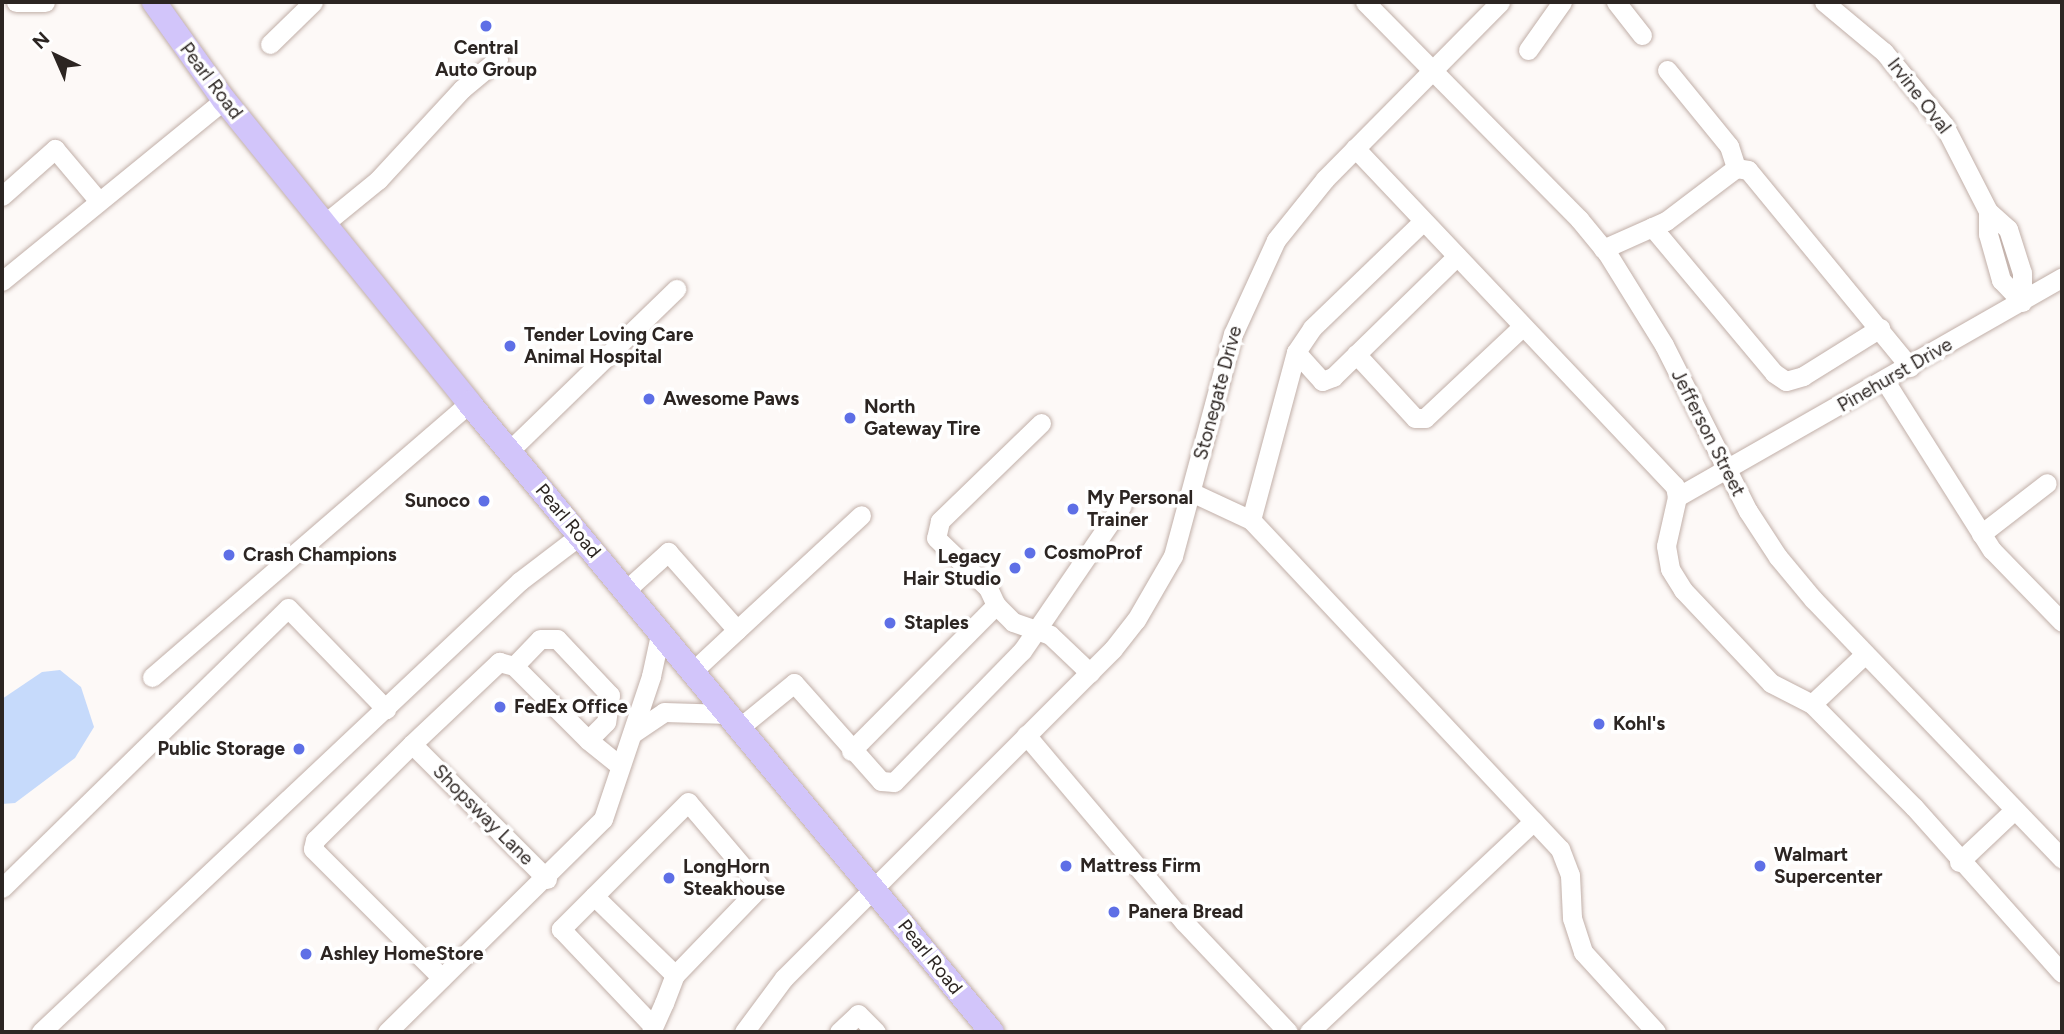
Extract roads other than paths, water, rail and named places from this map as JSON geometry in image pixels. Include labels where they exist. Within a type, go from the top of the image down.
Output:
[{"type":"main road","name":"Pearl Road","points":[[154,2],[224,100],[469,403],[992,1032]]},
{"type":"street","points":[[16,2],[45,2]]},
{"type":"street","points":[[270,44],[313,2]]},
{"type":"street","name":"Jefferson Street","points":[[1365,2],[1430,72],[1579,219],[1604,249],[1664,345],[1727,471],[1778,557],[1865,654],[2062,859]]},
{"type":"street","name":"Stonegate Drive","points":[[744,1032],[784,978],[1090,673],[1136,620],[1173,556],[1233,334],[1257,274],[1299,208],[1500,2]]},
{"type":"street","points":[[1528,50],[1562,2]]},
{"type":"street","points":[[1616,2],[1642,35]]},
{"type":"street","name":"Irvine Oval","points":[[1824,2],[1884,52],[1915,86],[1968,165],[1988,211],[2008,229],[2022,273],[2022,302]]},
{"type":"street","points":[[324,224],[378,180],[462,89],[498,60]]},
{"type":"street","points":[[1667,70],[1729,146],[1736,168]]},
{"type":"street","points":[[2,281],[98,200],[224,100]]},
{"type":"street","points":[[2,196],[55,149],[98,200]]},
{"type":"street","points":[[1355,149],[1675,486],[1677,497],[1667,546],[1670,569],[1683,590],[1770,683],[1812,704],[1947,841],[1959,862],[2062,973]]},
{"type":"street","points":[[1604,249],[1652,227],[1736,168],[1748,170],[1910,367]]},
{"type":"street","points":[[1251,520],[1296,352],[1312,328],[1423,220]]},
{"type":"street","points":[[1652,227],[1774,373],[1786,382],[1880,328]]},
{"type":"street","points":[[1296,352],[1322,380],[1333,377],[1457,256]]},
{"type":"street","name":"Pinehurst Drive","points":[[1677,497],[1910,367],[2062,277]]},
{"type":"street","points":[[509,451],[676,289]]},
{"type":"street","points":[[1356,355],[1415,418],[1425,418],[1523,326]]},
{"type":"street","points":[[1885,381],[1981,534],[2062,622]]},
{"type":"street","points":[[152,677],[469,403]]},
{"type":"street","points":[[1041,423],[934,531],[988,588],[996,605],[1013,622],[1050,635],[1090,673]]},
{"type":"street","points":[[1981,534],[2047,483]]},
{"type":"street","points":[[1191,492],[1251,520],[1534,821],[1566,859],[1572,918],[1583,952],[1656,1032]]},
{"type":"street","points":[[633,733],[664,712],[733,721],[794,683],[838,729],[851,751],[881,781],[894,782],[1022,652],[1122,505]]},
{"type":"street","points":[[693,671],[860,515]]},
{"type":"street","points":[[41,1032],[520,581],[579,536]]},
{"type":"street","points":[[626,590],[668,552],[737,630]]},
{"type":"street","points":[[851,751],[996,605]]},
{"type":"street","points":[[2,888],[288,608],[386,709]]},
{"type":"street","points":[[387,1032],[547,879],[603,819],[619,765],[633,733],[660,630]]},
{"type":"street","points":[[514,666],[540,639],[556,639],[610,695],[606,722],[588,740]]},
{"type":"street","points":[[1812,704],[1865,654]]},
{"type":"street","points":[[442,978],[313,849],[315,840],[415,748],[489,667],[499,662],[514,666],[588,740],[619,765]]},
{"type":"street","points":[[1026,736],[1184,922],[1288,1032]]},
{"type":"street","name":"Shopsway Lane","points":[[415,748],[547,879]]},
{"type":"street","points":[[688,802],[760,887],[674,975],[652,1029],[561,929],[688,802]]},
{"type":"street","points":[[1959,862],[2014,810]]},
{"type":"street","points":[[1309,1032],[1534,821]]},
{"type":"street","points":[[594,896],[674,975]]},
{"type":"street","points":[[839,1032],[858,1014],[876,1032]]},
{"type":"water","points":[[60,670],[81,687],[94,727],[75,758],[15,803],[2,804],[2,699],[42,672]]},
{"type":"place","name":"Central Auto Group","points":[[486,26]]},
{"type":"place","name":"Tender Loving Care Animal Hospital","points":[[510,346]]},
{"type":"place","name":"Awesome Paws","points":[[649,399]]},
{"type":"place","name":"North Gateway Tire","points":[[850,418]]},
{"type":"place","name":"Sunoco","points":[[484,501]]},
{"type":"place","name":"My Personal Trainer","points":[[1073,509]]},
{"type":"place","name":"CosmoProf","points":[[1030,553]]},
{"type":"place","name":"Crash Champions","points":[[229,555]]},
{"type":"place","name":"Legacy Hair Studio","points":[[1015,568]]},
{"type":"place","name":"Staples","points":[[890,623]]},
{"type":"place","name":"FedEx Office","points":[[500,707]]},
{"type":"place","name":"Kohl's","points":[[1599,724]]},
{"type":"place","name":"Public Storage","points":[[299,749]]},
{"type":"place","name":"Mattress Firm","points":[[1066,866]]},
{"type":"place","name":"Walmart Supercenter","points":[[1760,866]]},
{"type":"place","name":"LongHorn Steakhouse","points":[[669,878]]},
{"type":"place","name":"Panera Bread","points":[[1114,912]]},
{"type":"place","name":"Ashley HomeStore","points":[[306,954]]}]
